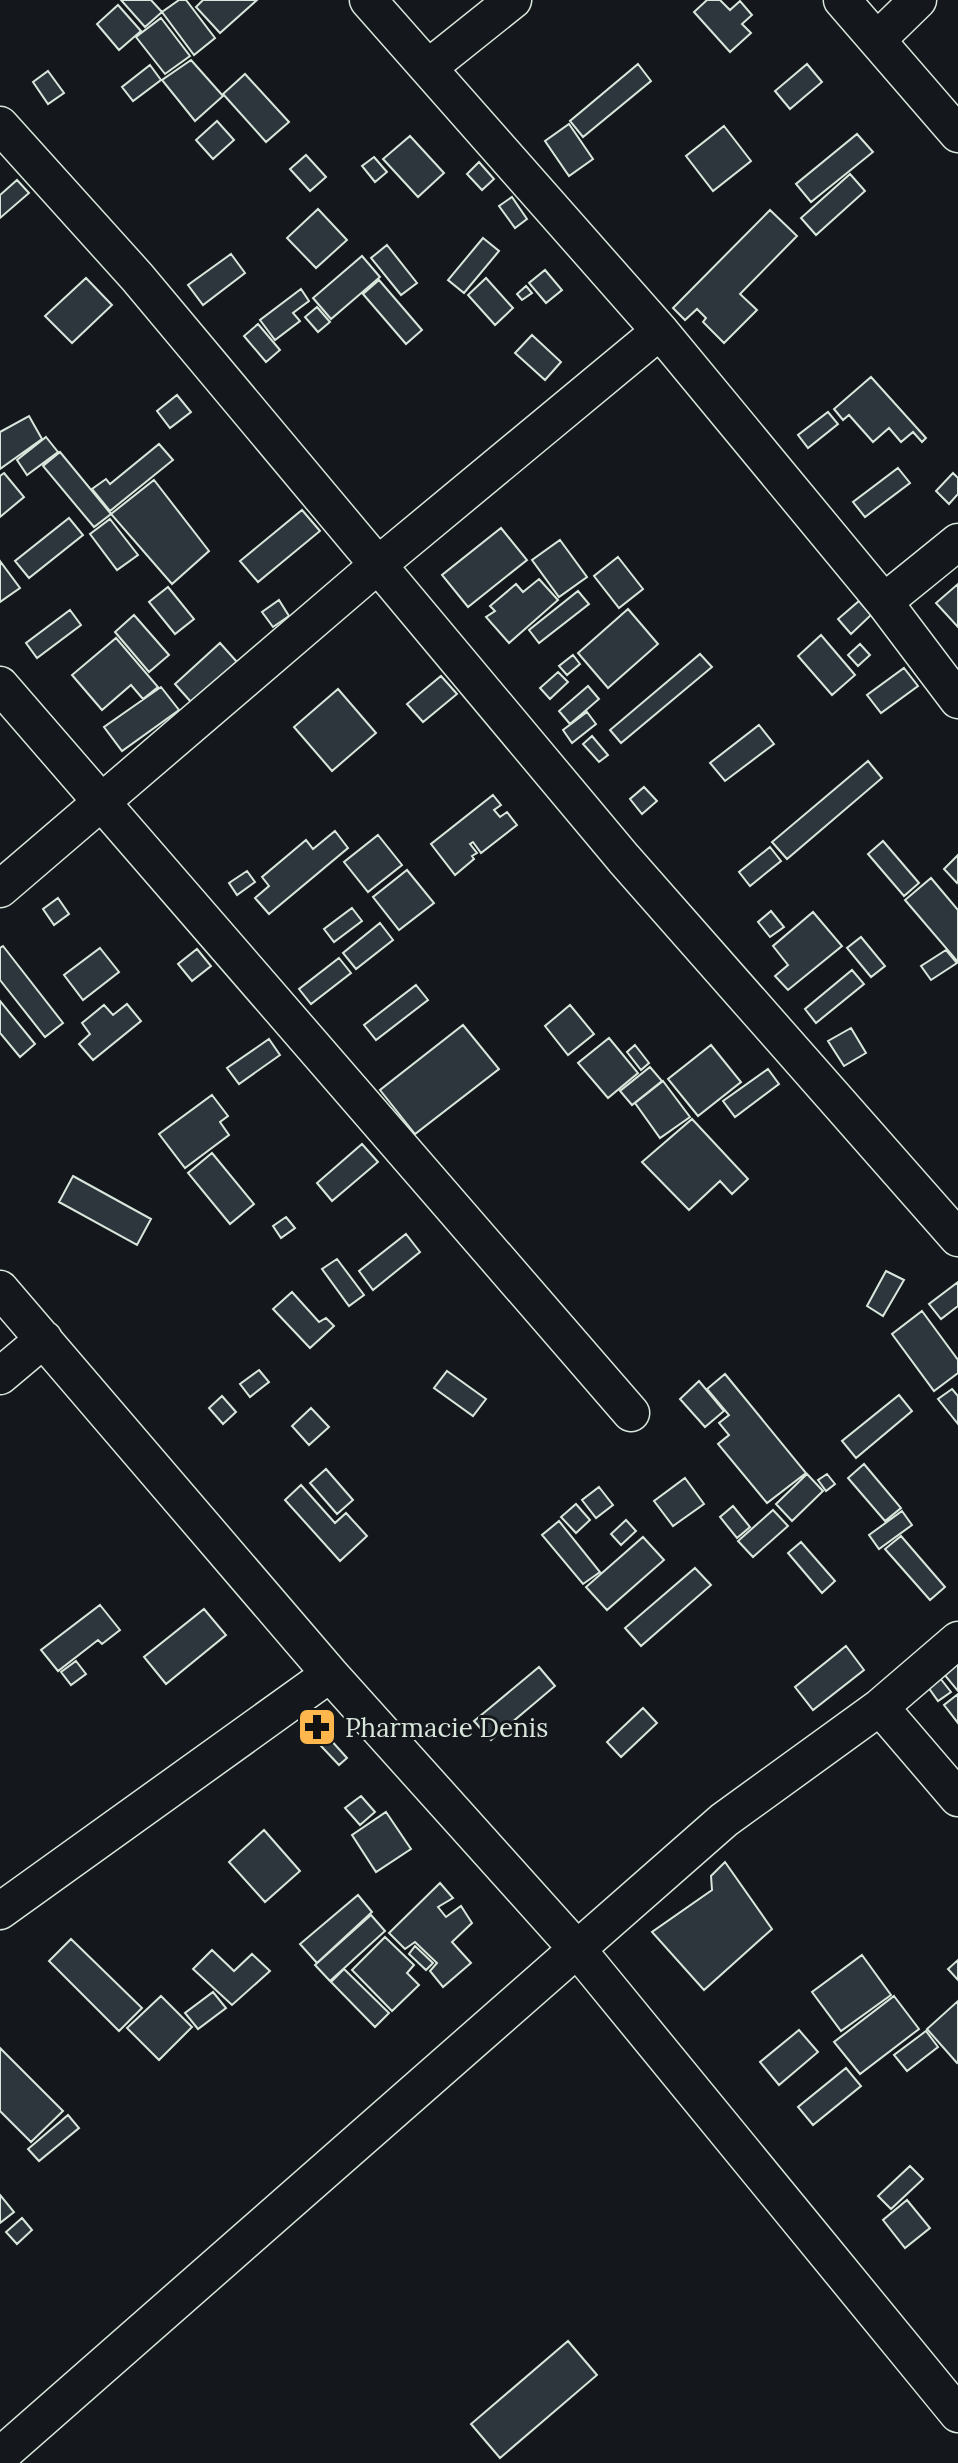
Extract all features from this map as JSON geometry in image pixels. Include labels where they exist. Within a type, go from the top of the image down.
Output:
[{"type":"street","points":[[368,0],[660,331],[884,602],[958,700]]},
{"type":"street","points":[[428,68],[513,0]]},
{"type":"street","points":[[842,0],[958,134]]},
{"type":"street","points":[[877,40],[918,0]]},
{"type":"street","points":[[0,125],[137,277],[624,859],[958,1238]]},
{"type":"street","points":[[0,889],[379,564],[660,331]]},
{"type":"street","points":[[884,602],[958,542]]},
{"type":"street","points":[[0,685],[631,1413]]},
{"type":"street","points":[[0,1289],[330,1674],[577,1949],[958,2414]]},
{"type":"street","points":[[0,1376],[44,1339]]},
{"type":"street","points":[[0,2456],[724,1820],[880,1707],[958,1640]]},
{"type":"street","points":[[0,1911],[330,1674]]},
{"type":"street","points":[[880,1707],[958,1798]]},
{"type":"building","points":[[121,0],[151,0],[162,12],[145,27]]},
{"type":"building","points":[[179,0],[186,0],[215,38],[194,55],[162,12]]},
{"type":"building","points":[[203,0],[257,0],[220,33],[196,7]]},
{"type":"building","points":[[707,0],[720,0],[730,10],[740,1],[752,15],[742,24],[751,33],[730,52],[694,12]]},
{"type":"building","points":[[118,5],[141,31],[119,50],[97,24]]},
{"type":"building","points":[[161,18],[190,56],[165,74],[136,37]]},
{"type":"building","points":[[191,60],[223,96],[195,121],[162,80]]},
{"type":"building","points":[[638,64],[651,81],[583,137],[570,121]]},
{"type":"building","points":[[807,64],[822,82],[790,109],[775,91]]},
{"type":"building","points":[[150,65],[161,80],[133,101],[122,87]]},
{"type":"building","points":[[48,71],[64,93],[48,104],[33,82]]},
{"type":"building","points":[[245,74],[289,122],[266,142],[223,94]]},
{"type":"building","points":[[217,121],[234,140],[213,159],[196,140]]},
{"type":"building","points":[[569,124],[593,159],[569,176],[545,141]]},
{"type":"building","points":[[724,126],[751,161],[713,191],[686,156]]},
{"type":"building","points":[[857,134],[873,152],[811,202],[796,184]]},
{"type":"building","points":[[410,136],[444,173],[418,197],[383,159]]},
{"type":"building","points":[[306,155],[326,177],[310,191],[290,169]]},
{"type":"building","points":[[374,157],[387,172],[375,182],[362,166]]},
{"type":"building","points":[[479,162],[494,179],[482,190],[467,174]]},
{"type":"building","points":[[850,174],[865,191],[816,235],[801,218]]},
{"type":"building","points":[[17,180],[29,193],[0,218],[0,195]]},
{"type":"building","points":[[512,197],[527,219],[515,228],[499,206]]},
{"type":"building","points":[[318,209],[347,240],[316,268],[287,238]]},
{"type":"building","points":[[770,210],[797,236],[740,294],[757,310],[724,343],[703,322],[706,318],[697,309],[685,320],[673,308]]},
{"type":"building","points":[[483,238],[499,251],[464,293],[448,280]]},
{"type":"building","points":[[387,245],[417,283],[401,295],[371,258]]},
{"type":"building","points":[[231,254],[245,273],[203,305],[188,285]]},
{"type":"building","points":[[362,256],[380,277],[331,319],[313,298]]},
{"type":"building","points":[[545,270],[562,290],[546,303],[529,283]]},
{"type":"building","points":[[86,278],[112,305],[72,343],[45,316]]},
{"type":"building","points":[[486,278],[513,308],[495,325],[468,295]]},
{"type":"building","points":[[379,280],[422,330],[406,344],[363,294]]},
{"type":"building","points":[[526,286],[532,293],[522,300],[517,294]]},
{"type":"building","points":[[301,289],[309,301],[293,313],[300,321],[275,340],[260,320]]},
{"type":"building","points":[[317,307],[330,322],[318,332],[305,317]]},
{"type":"building","points":[[258,324],[280,350],[266,362],[244,336]]},
{"type":"building","points":[[532,335],[561,362],[545,380],[515,353]]},
{"type":"building","points":[[871,377],[926,438],[922,442],[913,432],[901,442],[889,428],[873,442],[849,415],[843,420],[834,409]]},
{"type":"building","points":[[177,395],[191,412],[170,428],[157,411]]},
{"type":"building","points":[[828,412],[838,424],[808,448],[798,435]]},
{"type":"building","points":[[29,416],[42,439],[0,469],[0,432]]},
{"type":"building","points":[[46,437],[58,452],[27,475],[17,460]]},
{"type":"building","points":[[159,444],[173,460],[110,511],[92,489],[106,479],[110,484]]},
{"type":"building","points":[[60,452],[111,514],[94,527],[43,466]]},
{"type":"building","points":[[898,468],[910,483],[865,517],[853,502]]},
{"type":"building","points":[[4,473],[24,497],[0,517],[0,476]]},
{"type":"building","points":[[953,473],[958,478],[958,494],[949,504],[936,491]]},
{"type":"building","points":[[154,480],[209,551],[172,584],[111,514]]},
{"type":"building","points":[[302,510],[320,531],[258,582],[240,561]]},
{"type":"building","points":[[69,518],[83,535],[29,578],[15,561]]},
{"type":"building","points":[[110,519],[138,555],[117,570],[90,534]]},
{"type":"building","points":[[501,528],[527,560],[468,607],[442,575]]},
{"type":"building","points":[[560,540],[587,577],[559,597],[532,560]]},
{"type":"building","points":[[618,557],[643,589],[619,608],[594,576]]},
{"type":"building","points":[[0,561],[20,588],[0,602]]},
{"type":"building","points":[[539,579],[558,600],[509,643],[486,617],[495,611],[490,606],[516,584],[523,592]]},
{"type":"building","points":[[958,584],[958,627],[936,603]]},
{"type":"building","points":[[168,587],[194,619],[175,634],[149,602]]},
{"type":"building","points":[[578,591],[589,604],[539,643],[529,630]]},
{"type":"building","points":[[279,600],[289,616],[273,627],[262,612]]},
{"type":"building","points":[[859,601],[871,615],[851,634],[838,619]]},
{"type":"building","points":[[628,609],[658,644],[608,688],[578,653]]},
{"type":"building","points":[[70,610],[81,625],[37,658],[26,643]]},
{"type":"building","points":[[134,615],[169,655],[149,672],[115,632]]},
{"type":"building","points":[[821,635],[855,675],[832,695],[798,656]]},
{"type":"building","points":[[116,638],[158,687],[143,699],[131,685],[102,710],[72,675]]},
{"type":"building","points":[[220,643],[237,662],[191,702],[175,684]]},
{"type":"building","points":[[860,644],[870,655],[858,666],[848,655]]},
{"type":"building","points":[[700,654],[712,667],[621,743],[610,730]]},
{"type":"building","points":[[573,655],[580,664],[567,675],[559,666]]},
{"type":"building","points":[[904,668],[918,686],[881,713],[867,695]]},
{"type":"building","points":[[558,672],[568,682],[550,699],[540,688]]},
{"type":"building","points":[[441,676],[457,694],[423,722],[407,704]]},
{"type":"building","points":[[588,686],[599,699],[570,724],[559,711]]},
{"type":"building","points":[[161,687],[179,710],[122,751],[104,727]]},
{"type":"building","points":[[338,689],[376,733],[332,771],[294,727]]},
{"type":"building","points":[[587,712],[596,724],[572,743],[563,730]]},
{"type":"building","points":[[759,725],[774,744],[725,781],[710,763]]},
{"type":"building","points":[[592,736],[608,755],[599,762],[583,744]]},
{"type":"building","points":[[868,761],[882,778],[787,859],[772,842]]},
{"type":"building","points":[[644,787],[657,801],[642,814],[630,799]]},
{"type":"building","points":[[493,795],[501,805],[494,810],[500,817],[507,812],[517,825],[481,853],[473,842],[470,844],[477,853],[455,875],[431,844]]},
{"type":"building","points":[[335,831],[348,848],[269,914],[255,898],[269,886],[262,877],[306,840],[313,849]]},
{"type":"building","points":[[378,835],[402,865],[368,892],[344,862]]},
{"type":"building","points":[[883,841],[919,883],[904,896],[868,854]]},
{"type":"building","points":[[770,847],[781,861],[750,886],[739,872]]},
{"type":"building","points":[[958,855],[958,881],[957,883],[944,869]]},
{"type":"building","points":[[407,870],[434,903],[399,930],[373,897]]},
{"type":"building","points":[[247,871],[255,882],[237,895],[229,883]]},
{"type":"building","points":[[931,878],[958,910],[958,962],[905,900]]},
{"type":"building","points":[[58,898],[69,914],[54,925],[43,909]]},
{"type":"building","points":[[352,908],[362,921],[334,942],[324,929]]},
{"type":"building","points":[[771,911],[784,927],[770,937],[758,922]]},
{"type":"building","points":[[813,912],[842,946],[788,990],[775,976],[788,965],[773,946]]},
{"type":"building","points":[[380,923],[393,940],[356,969],[343,953]]},
{"type":"building","points":[[861,937],[885,966],[871,977],[847,948]]},
{"type":"building","points":[[3,946],[63,1023],[45,1037],[0,980],[0,948]]},
{"type":"building","points":[[100,948],[119,972],[83,1000],[64,975]]},
{"type":"building","points":[[197,949],[211,966],[192,981],[178,964]]},
{"type":"building","points":[[946,950],[957,963],[931,980],[921,966]]},
{"type":"building","points":[[339,958],[351,973],[311,1004],[299,989]]},
{"type":"building","points":[[852,970],[864,984],[816,1023],[805,1009]]},
{"type":"building","points":[[416,985],[428,1000],[376,1040],[364,1025]]},
{"type":"building","points":[[0,1001],[35,1044],[20,1057],[0,1033]]},
{"type":"building","points":[[127,1004],[141,1021],[93,1060],[79,1044],[90,1034],[82,1023],[104,1005],[113,1015]]},
{"type":"building","points":[[570,1005],[594,1034],[568,1055],[545,1026]]},
{"type":"building","points":[[463,1025],[499,1069],[415,1134],[380,1090]]},
{"type":"building","points":[[851,1028],[866,1053],[844,1066],[828,1041]]},
{"type":"building","points":[[609,1038],[638,1073],[608,1098],[578,1063]]},
{"type":"building","points":[[269,1039],[280,1055],[239,1084],[227,1068]]},
{"type":"building","points":[[635,1045],[649,1063],[641,1070],[627,1052]]},
{"type":"building","points":[[711,1045],[741,1082],[698,1116],[668,1079]]},
{"type":"building","points":[[650,1067],[662,1081],[632,1105],[620,1091]]},
{"type":"building","points":[[768,1069],[779,1084],[735,1117],[723,1101]]},
{"type":"building","points":[[663,1081],[690,1117],[660,1138],[635,1103]]},
{"type":"building","points":[[212,1095],[228,1116],[220,1122],[229,1135],[185,1168],[159,1134]]},
{"type":"building","points":[[692,1119],[748,1179],[732,1194],[720,1181],[689,1210],[642,1162]]},
{"type":"building","points":[[362,1144],[378,1162],[332,1201],[317,1183]]},
{"type":"building","points":[[212,1153],[254,1204],[230,1224],[188,1173]]},
{"type":"building","points":[[73,1176],[151,1219],[137,1245],[59,1202]]},
{"type":"building","points":[[286,1217],[295,1228],[281,1238],[273,1226]]},
{"type":"building","points":[[406,1234],[420,1252],[373,1290],[359,1271]]},
{"type":"building","points":[[337,1259],[364,1295],[349,1306],[322,1269]]},
{"type":"building","points":[[886,1271],[904,1280],[883,1316],[867,1306]]},
{"type":"building","points":[[958,1282],[958,1306],[941,1319],[929,1304]]},
{"type":"building","points":[[292,1292],[319,1322],[326,1318],[334,1326],[310,1348],[273,1309]]},
{"type":"building","points":[[922,1311],[958,1360],[958,1373],[934,1391],[892,1334]]},
{"type":"building","points":[[259,1370],[269,1382],[250,1397],[240,1384]]},
{"type":"building","points":[[447,1371],[486,1399],[473,1416],[434,1388]]},
{"type":"building","points":[[725,1374],[806,1473],[767,1503],[718,1444],[729,1435],[719,1423],[729,1415],[707,1389]]},
{"type":"building","points":[[699,1381],[724,1411],[705,1427],[680,1399]]},
{"type":"building","points":[[952,1389],[958,1396],[958,1424],[938,1399]]},
{"type":"building","points":[[899,1395],[912,1411],[856,1458],[842,1441]]},
{"type":"building","points":[[222,1396],[236,1412],[223,1424],[209,1408]]},
{"type":"building","points":[[311,1408],[329,1427],[309,1445],[292,1426]]},
{"type":"building","points":[[864,1464],[901,1508],[885,1521],[848,1478]]},
{"type":"building","points":[[326,1469],[353,1500],[337,1514],[310,1483]]},
{"type":"building","points":[[807,1474],[823,1491],[792,1521],[776,1504]]},
{"type":"building","points":[[827,1474],[835,1484],[826,1491],[818,1480]]},
{"type":"building","points":[[685,1478],[704,1504],[673,1526],[654,1501]]},
{"type":"building","points":[[301,1485],[335,1523],[346,1513],[367,1536],[340,1561],[285,1500]]},
{"type":"building","points":[[599,1487],[613,1505],[596,1518],[582,1500]]},
{"type":"building","points":[[576,1504],[590,1520],[576,1533],[561,1517]]},
{"type":"building","points":[[733,1506],[750,1527],[737,1538],[720,1517]]},
{"type":"building","points":[[773,1510],[788,1526],[753,1557],[738,1541]]},
{"type":"building","points":[[902,1511],[912,1525],[879,1549],[869,1535]]},
{"type":"building","points":[[626,1520],[636,1531],[621,1545],[611,1534]]},
{"type":"building","points":[[559,1521],[600,1572],[583,1584],[542,1535]]},
{"type":"building","points":[[901,1536],[945,1587],[930,1600],[885,1549]]},
{"type":"building","points":[[643,1537],[664,1560],[607,1610],[586,1587]]},
{"type":"building","points":[[801,1542],[835,1581],[822,1593],[788,1553]]},
{"type":"building","points":[[695,1568],[711,1585],[641,1646],[625,1628]]},
{"type":"building","points":[[100,1605],[120,1630],[102,1644],[98,1640],[58,1671],[41,1650]]},
{"type":"building","points":[[204,1609],[226,1635],[166,1684],[144,1657]]},
{"type":"building","points":[[846,1646],[864,1670],[813,1710],[795,1687]]},
{"type":"building","points":[[76,1661],[86,1674],[71,1685],[61,1672]]},
{"type":"building","points":[[958,1661],[958,1691],[943,1673]]},
{"type":"building","points":[[539,1667],[555,1686],[491,1740],[474,1721]]},
{"type":"building","points":[[940,1678],[951,1692],[938,1701],[928,1687]]},
{"type":"building","points":[[958,1694],[958,1723],[944,1705]]},
{"type":"building","points":[[643,1708],[657,1723],[621,1757],[607,1742]]},
{"type":"building","points":[[329,1738],[347,1758],[339,1765],[321,1746]]},
{"type":"building","points":[[361,1796],[375,1812],[360,1825],[345,1808]]},
{"type":"building","points":[[386,1812],[411,1849],[376,1872],[352,1835]]},
{"type":"building","points":[[264,1830],[300,1871],[265,1902],[229,1862]]},
{"type":"building","points":[[725,1862],[772,1929],[704,1990],[652,1932],[712,1890],[711,1876]]},
{"type":"building","points":[[440,1883],[453,1898],[438,1907],[446,1917],[461,1906],[472,1923],[452,1942],[471,1963],[443,1987],[430,1971],[437,1963],[415,1942],[405,1949],[389,1933]]},
{"type":"building","points":[[358,1895],[372,1912],[317,1963],[300,1944]]},
{"type":"building","points":[[371,1915],[385,1931],[330,1981],[315,1965]]},
{"type":"building","points":[[385,1937],[414,1965],[407,1973],[419,1985],[392,2011],[352,1970]]},
{"type":"building","points":[[71,1939],[142,2008],[119,2031],[49,1961]]},
{"type":"building","points":[[415,1946],[433,1963],[426,1970],[409,1954]]},
{"type":"building","points":[[212,1950],[234,1971],[252,1954],[270,1971],[232,2005],[193,1969]]},
{"type":"building","points":[[862,1955],[891,1995],[841,2031],[812,1992]]},
{"type":"building","points":[[958,1960],[958,1980],[948,1969]]},
{"type":"building","points":[[344,1969],[389,2013],[375,2027],[331,1982]]},
{"type":"building","points":[[213,1992],[226,2008],[198,2029],[185,2013]]},
{"type":"building","points":[[161,1996],[192,2027],[159,2060],[127,2028]]},
{"type":"building","points":[[894,1996],[919,2029],[860,2074],[834,2042]]},
{"type":"building","points":[[958,2001],[958,2062],[957,2063],[927,2029]]},
{"type":"building","points":[[799,2030],[818,2052],[779,2085],[760,2062]]},
{"type":"building","points":[[926,2031],[938,2047],[907,2071],[894,2055]]},
{"type":"building","points":[[0,2048],[63,2111],[31,2142],[0,2111]]},
{"type":"building","points":[[846,2068],[861,2086],[813,2125],[798,2107]]},
{"type":"building","points":[[68,2115],[79,2128],[39,2161],[28,2149]]},
{"type":"building","points":[[910,2166],[923,2179],[891,2209],[878,2196]]},
{"type":"building","points":[[0,2195],[14,2212],[0,2223]]},
{"type":"building","points":[[907,2200],[930,2228],[905,2248],[883,2220]]},
{"type":"building","points":[[22,2218],[32,2230],[17,2244],[6,2232]]},
{"type":"building","points":[[568,2341],[597,2375],[500,2458],[471,2424]]},
{"type":"place","name":"Pharmacie Denis","points":[[317,1727]]}]
